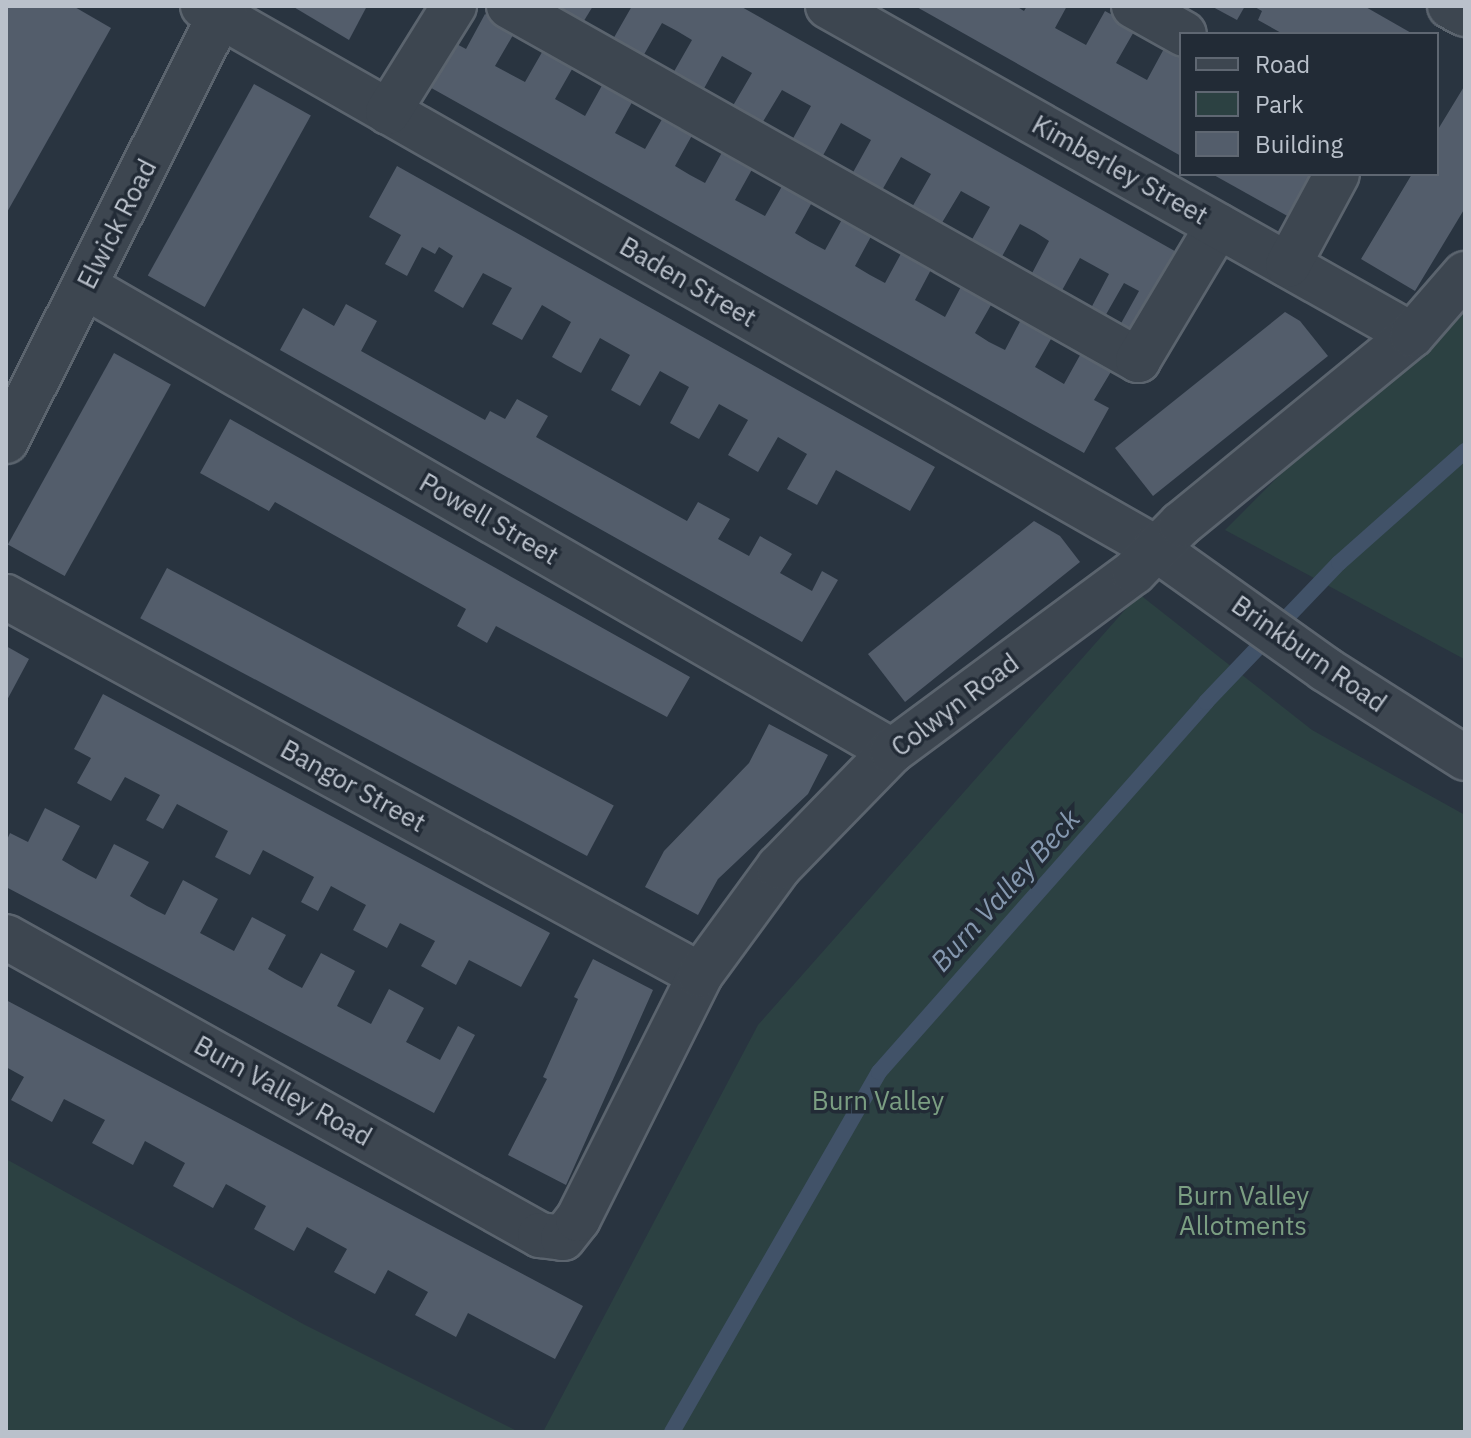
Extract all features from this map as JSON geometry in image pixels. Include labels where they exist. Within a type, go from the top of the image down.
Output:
[{"type":"street","points":[[388,112],[454,6]]},
{"type":"street","points":[[509,6],[1138,360],[1218,226]]},
{"type":"street","name":"Kimberley Street","points":[[828,6],[1412,335]]},
{"type":"street","points":[[1134,6],[1180,32]]},
{"type":"street","points":[[1450,6],[1465,14]]},
{"type":"street","name":"Baden Street","points":[[216,9],[388,112],[1155,548]]},
{"type":"street","name":"Elwick Road","points":[[6,441],[86,287],[216,9]]},
{"type":"street","points":[[1288,265],[1336,176]]},
{"type":"street","name":"Colwyn Road","points":[[563,1238],[578,1219],[700,975],[779,867],[892,751],[1134,572],[1155,548],[1412,335],[1465,274]]},
{"type":"street","name":"Powell Street","points":[[86,287],[892,751]]},
{"type":"street","name":"Brinkburn Road","points":[[1155,548],[1238,603],[1325,669],[1465,758]]},
{"type":"street","name":"Bangor Street","points":[[6,597],[700,975]]},
{"type":"street","name":"Burn Valley Road","points":[[6,937],[540,1235],[563,1238]]},
{"type":"green space","points":[[1465,289],[1465,657],[1464,659],[1225,530]]},
{"type":"green space","points":[[1139,594],[1312,730],[1465,815],[1465,1432],[543,1432],[758,1025]]},
{"type":"green space","points":[[6,1159],[305,1325],[519,1432],[6,1432]]},
{"type":"building","points":[[6,6],[73,6],[111,28],[6,214]]},
{"type":"building","points":[[292,6],[367,6],[349,40]]},
{"type":"building","points":[[549,6],[593,6],[582,24]]},
{"type":"building","points":[[632,6],[740,6],[1180,254],[1134,335],[1119,327],[1139,291],[1124,283],[1104,318],[1090,310],[1109,274],[1080,258],[1060,294],[1030,277],[1049,241],[1035,232],[1020,224],[1000,260],[970,243],[990,207],[961,191],[940,226],[911,209],[931,174],[901,157],[881,192],[851,176],[871,140],[841,123],[821,159],[791,142],[811,106],[782,90],[761,125],[731,109],[752,73],[722,56],[702,92],[672,75],[692,40],[677,31],[662,23],[642,58],[612,41]]},
{"type":"building","points":[[915,6],[1016,6],[1024,11],[1027,6],[1067,6],[1055,28],[1086,45],[1105,11],[1136,28],[1116,63],[1147,80],[1166,45],[1179,53],[1179,155]]},
{"type":"building","points":[[1211,6],[1245,6],[1237,20]]},
{"type":"building","points":[[1253,6],[1364,6],[1410,32],[1279,32],[1258,20],[1262,11]]},
{"type":"building","points":[[485,14],[516,30],[495,66],[525,82],[545,47],[575,64],[555,99],[585,116],[605,80],[635,97],[615,133],[645,149],[665,114],[695,130],[675,166],[690,175],[705,183],[725,147],[755,164],[735,200],[765,216],[785,181],[815,197],[795,233],[810,242],[825,250],[845,214],[874,231],[855,266],[885,283],[904,248],[934,264],[915,300],[945,317],[964,281],[995,298],[975,333],[989,342],[1005,350],[1024,314],[1055,332],[1035,367],[1064,384],[1084,348],[1115,365],[1094,400],[1109,408],[1084,453],[426,85],[451,41],[466,49]]},
{"type":"building","points":[[254,84],[311,116],[205,307],[148,276]]},
{"type":"building","points":[[1465,85],[1465,208],[1415,291],[1361,259],[1411,176],[1439,176],[1439,128]]},
{"type":"building","points":[[397,166],[935,467],[910,511],[836,470],[817,505],[787,489],[807,454],[778,437],[758,472],[728,455],[748,420],[719,404],[699,439],[684,431],[670,423],[689,387],[660,371],[640,406],[611,390],[630,355],[600,338],[581,373],[566,365],[552,357],[571,322],[542,305],[522,340],[492,324],[512,288],[483,273],[463,308],[434,291],[453,256],[439,247],[435,254],[422,247],[407,276],[385,264],[401,235],[369,217]]},
{"type":"building","points":[[1216,176],[1315,176],[1291,218]]},
{"type":"building","points":[[346,304],[377,321],[361,351],[485,420],[490,411],[505,419],[517,399],[548,416],[536,437],[687,521],[698,502],[730,519],[718,539],[749,556],[760,536],[792,554],[780,573],[812,591],[822,571],[838,580],[802,642],[280,350],[303,308],[334,326]]},
{"type":"building","points":[[1285,312],[1300,321],[1328,356],[1153,496],[1115,448]]},
{"type":"building","points":[[114,353],[171,385],[65,576],[8,545]]},
{"type":"building","points":[[230,419],[690,677],[667,717],[496,626],[487,643],[457,626],[466,609],[275,502],[269,511],[200,473]]},
{"type":"building","points":[[1034,521],[1060,536],[1080,562],[905,702],[868,654]]},
{"type":"building","points":[[167,568],[614,806],[587,856],[140,618]]},
{"type":"building","points":[[6,646],[29,659],[6,702]]},
{"type":"building","points":[[103,694],[550,933],[521,987],[469,960],[456,985],[421,966],[435,941],[400,923],[387,948],[353,930],[366,905],[331,886],[318,911],[301,902],[314,877],[263,850],[250,875],[215,857],[228,831],[177,804],[163,829],[146,820],[160,795],[125,777],[111,801],[77,783],[91,758],[74,749]]},
{"type":"building","points":[[769,724],[828,755],[808,794],[718,879],[698,915],[645,887],[664,851],[749,763]]},
{"type":"building","points":[[45,808],[80,826],[62,860],[96,879],[114,844],[149,862],[130,896],[147,906],[165,915],[183,880],[218,899],[200,933],[234,951],[252,917],[286,935],[268,969],[302,988],[321,953],[355,971],[337,1006],[371,1024],[389,989],[424,1008],[406,1042],[440,1060],[458,1026],[475,1035],[434,1113],[6,887],[6,842],[10,833],[28,842]]},
{"type":"building","points":[[593,959],[653,990],[566,1185],[508,1155],[547,1079],[543,1077],[578,999],[574,997]]},
{"type":"building","points":[[6,1000],[583,1306],[555,1359],[468,1313],[456,1337],[415,1315],[428,1292],[388,1270],[375,1294],[334,1272],[347,1249],[307,1227],[294,1251],[254,1229],[266,1206],[226,1184],[213,1208],[173,1186],[185,1163],[145,1141],[133,1165],[92,1143],[105,1120],[64,1099],[52,1122],[11,1100],[24,1077],[6,1067]]},
{"type":"waterway","name":"Burn Valley Beck","points":[[672,1432],[879,1072],[1206,702],[1339,563],[1465,451]]},
{"type":"park label","name":"Burn Valley","points":[[878,1101]]},
{"type":"park label","name":"Burn Valley Allotments","points":[[1243,1211]]}]
